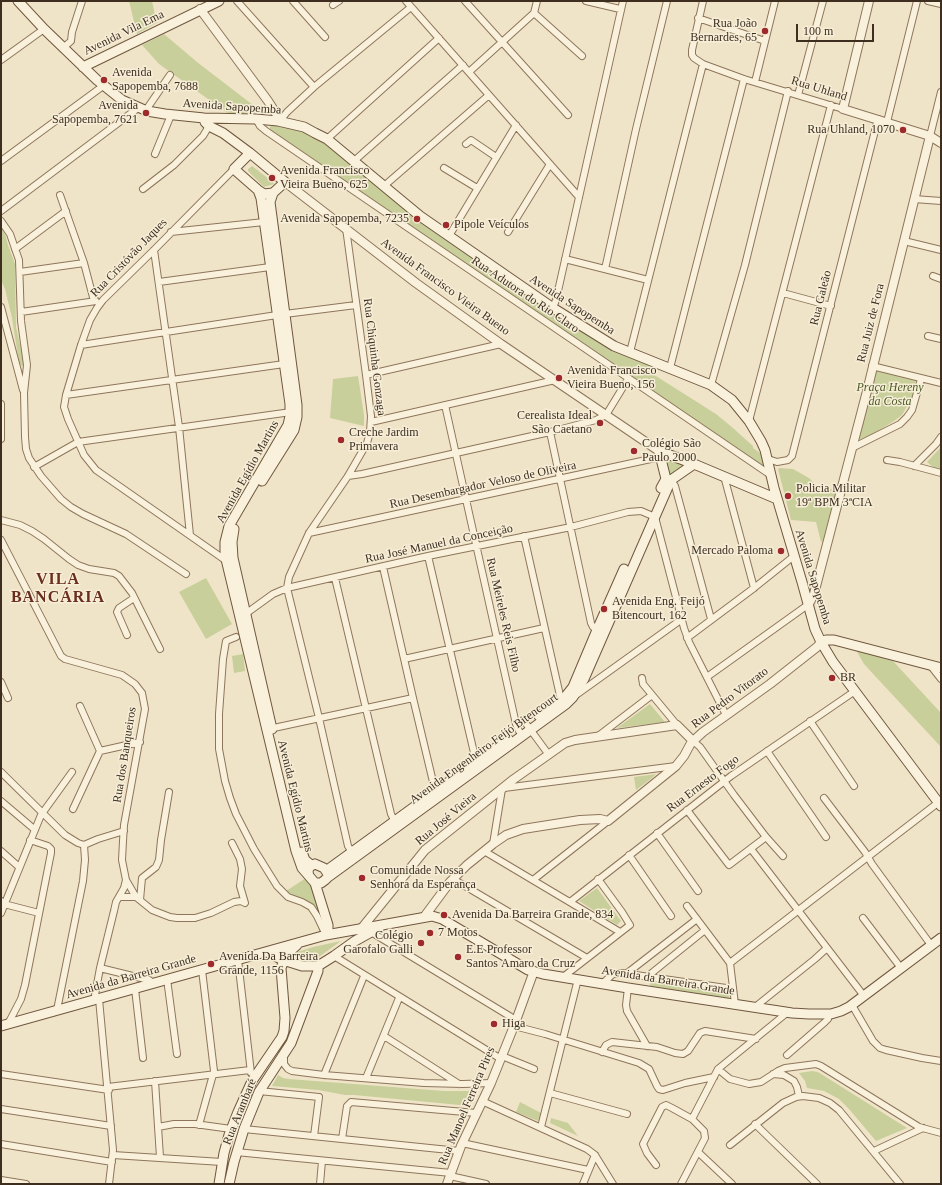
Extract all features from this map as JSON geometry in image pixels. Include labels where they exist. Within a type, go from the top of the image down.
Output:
[{"type":"main road","name":"Avenida Sapopemba","points":[[18,1],[63,48],[103,86],[122,100],[142,109],[171,115],[204,118],[268,120],[304,127],[327,140],[420,216],[553,308],[608,343],[711,385],[732,400],[749,421],[761,441],[768,459],[794,556],[821,642],[828,655],[940,804]]},
{"type":"main road","name":"Avenida Vila Ema","points":[[83,67],[219,1]]},
{"type":"main road","name":"Avenida Francisco Vieira Bueno","points":[[204,118],[205,122],[209,126],[250,154],[285,182]]},
{"type":"main road","points":[[218,118],[218,124],[222,134]]},
{"type":"main road","name":"Rua Cristóvão Jaques","points":[[234,169],[250,154]]},
{"type":"main road","points":[[234,169],[264,194],[272,193],[285,182]]},
{"type":"main road","name":"Avenida Egídio Martins","points":[[229,559],[235,526],[294,430],[296,423],[297,405],[281,315],[270,267],[258,190]]},
{"type":"main road","name":"Avenida Egídio Martins","points":[[272,193],[270,202],[281,315],[284,364],[291,412],[288,425],[229,526],[225,542],[297,855],[302,868],[309,876],[323,878]]},
{"type":"main road","points":[[660,454],[668,479],[694,464]]},
{"type":"main road","points":[[660,454],[694,464],[778,499]]},
{"type":"main road","name":"Avenida Engenheiro Feijó Bitencourt","points":[[525,730],[561,700],[573,687],[600,631],[668,479]]},
{"type":"main road","name":"Avenida Engenheiro Feijó Bitencourt","points":[[323,878],[525,730],[566,704],[573,697],[584,679],[600,631]]},
{"type":"main road","points":[[821,642],[826,640],[834,640],[941,668]]},
{"type":"main road","name":"Avenida Egídio Martins","points":[[269,729],[304,858],[306,862],[311,865]]},
{"type":"main road","points":[[309,876],[308,869],[311,865],[321,866],[325,894],[336,933]]},
{"type":"main road","points":[[323,878],[328,925],[328,932],[326,935]]},
{"type":"main road","name":"Avenida da Barreira Grande","points":[[4,1025],[167,979],[270,953],[326,935],[432,916],[442,919],[528,970],[628,988],[809,1014],[828,1014],[841,1011],[864,996],[941,938]]},
{"type":"main road","name":"Avenida da Barreira Grande","points":[[318,966],[382,925]]},
{"type":"main road","points":[[355,941],[361,929]]},
{"type":"main road","points":[[281,978],[283,960],[292,948],[299,943]]},
{"type":"main road","points":[[270,953],[283,960],[302,966],[318,966]]},
{"type":"main road","points":[[270,953],[276,970],[281,978]]},
{"type":"main road","name":"Rua Arambaré","points":[[230,1184],[236,1152],[259,1091],[291,1042],[318,971],[318,966]]},
{"type":"main road","name":"Rua Arambaré","points":[[219,1184],[222,1162],[231,1129],[252,1081],[282,1037],[285,1026],[281,978]]},
{"type":"street","points":[[63,48],[71,41],[82,1]]},
{"type":"street","points":[[237,1],[314,87]]},
{"type":"street","points":[[293,1],[325,37]]},
{"type":"street","points":[[333,5],[339,1]]},
{"type":"street","points":[[406,1],[579,197]]},
{"type":"street","points":[[465,1],[568,115]]},
{"type":"street","points":[[469,72],[534,12],[537,1]]},
{"type":"street","points":[[586,1],[620,9]]},
{"type":"street","points":[[553,308],[623,1]]},
{"type":"street","points":[[605,269],[636,128],[667,1]]},
{"type":"street","points":[[703,1],[698,18],[765,41]]},
{"type":"street","points":[[755,82],[775,2],[766,1]]},
{"type":"street","points":[[798,95],[823,1]]},
{"type":"street","points":[[843,109],[869,1]]},
{"type":"street","points":[[887,122],[917,1]]},
{"type":"street","points":[[928,1],[941,4]]},
{"type":"street","points":[[200,10],[268,101],[279,121],[314,87],[411,7]]},
{"type":"street","points":[[534,12],[582,56]]},
{"type":"street","name":"Rua Uhland","points":[[698,18],[692,54],[694,58],[703,64],[744,79],[930,136],[941,143]]},
{"type":"street","points":[[1,60],[44,29]]},
{"type":"street","points":[[327,140],[439,38]]},
{"type":"street","points":[[630,352],[703,64]]},
{"type":"street","points":[[354,161],[463,65]]},
{"type":"street","points":[[1,211],[142,109],[170,75]]},
{"type":"street","points":[[670,368],[744,79]]},
{"type":"street","points":[[1,161],[103,86]]},
{"type":"street","points":[[711,385],[745,266],[788,92]]},
{"type":"street","name":"Rua Juiz de Fora","points":[[809,604],[814,594],[852,448],[941,92]]},
{"type":"street","points":[[384,186],[489,95]]},
{"type":"street","points":[[749,421],[831,105]]},
{"type":"street","points":[[155,154],[171,115]]},
{"type":"street","name":"Rua Adutora do Rio Claro","points":[[256,119],[260,126],[266,131],[772,476]]},
{"type":"street","name":"Rua Galeão","points":[[768,459],[777,462],[788,460],[792,456],[878,119]]},
{"type":"street","points":[[266,131],[265,126],[268,120]]},
{"type":"street","points":[[449,236],[516,125]]},
{"type":"street","points":[[143,189],[174,165],[203,136],[209,126]]},
{"type":"street","points":[[466,144],[471,140],[496,157]]},
{"type":"street","points":[[508,232],[550,164]]},
{"type":"street","points":[[444,168],[477,188]]},
{"type":"street","name":"Rua Cristóvão Jaques","points":[[229,559],[190,535],[96,470],[84,455],[64,407],[66,395],[90,320],[103,300],[234,169]]},
{"type":"street","name":"Avenida Francisco Vieira Bueno","points":[[285,182],[416,283],[660,454]]},
{"type":"street","points":[[60,195],[84,264],[94,301]]},
{"type":"street","points":[[914,199],[941,201]]},
{"type":"street","points":[[15,249],[66,211]]},
{"type":"street","points":[[1,221],[8,229],[19,260],[22,327],[28,365],[24,393],[26,449],[34,466],[56,493],[71,507],[126,534],[186,574]]},
{"type":"street","points":[[171,232],[264,222]]},
{"type":"street","name":"Rua Chiquinha Gonzaga","points":[[287,588],[289,577],[310,533],[348,476],[367,443],[371,422],[346,228]]},
{"type":"street","points":[[904,241],[941,250]]},
{"type":"street","points":[[154,250],[160,282],[165,332],[179,426],[190,535]]},
{"type":"street","points":[[565,259],[648,280]]},
{"type":"street","points":[[20,272],[84,264]]},
{"type":"street","points":[[160,282],[270,267]]},
{"type":"street","points":[[933,276],[941,279]]},
{"type":"street","points":[[783,293],[831,306]]},
{"type":"street","points":[[21,312],[103,300]]},
{"type":"street","points":[[81,345],[356,305]]},
{"type":"street","points":[[1,307],[15,364],[24,393]]},
{"type":"street","points":[[928,336],[941,339]]},
{"type":"street","points":[[366,375],[501,344]]},
{"type":"street","points":[[15,364],[27,357]]},
{"type":"street","points":[[66,395],[284,364]]},
{"type":"street","points":[[872,366],[941,383]]},
{"type":"street","points":[[348,476],[584,424],[606,416],[628,379]]},
{"type":"street","points":[[852,448],[900,424],[907,417],[916,400],[921,379]]},
{"type":"street","points":[[371,422],[555,380]]},
{"type":"street","points":[[1,404],[1,439]]},
{"type":"street","name":"Rua Meireles Reis Filho","points":[[445,405],[497,638],[525,730]]},
{"type":"street","points":[[34,466],[78,442],[179,426],[291,412]]},
{"type":"street","points":[[550,432],[591,623],[600,631]]},
{"type":"street","points":[[914,466],[941,437]]},
{"type":"street","name":"Rua Desembargador Veloso de Oliveira","points":[[310,533],[560,479],[660,454]]},
{"type":"street","points":[[887,460],[941,473]]},
{"type":"street","points":[[724,476],[754,588]]},
{"type":"street","points":[[668,479],[675,486],[711,619]]},
{"type":"street","name":"Rua José Manuel da Conceição","points":[[243,615],[273,594],[287,588],[428,556],[571,527],[628,512],[642,511],[652,515]]},
{"type":"street","points":[[652,515],[687,638],[726,715]]},
{"type":"street","points":[[1,520],[20,525],[32,531],[78,565],[89,569],[114,573],[119,576],[134,598],[160,649]]},
{"type":"street","points":[[524,536],[561,700]]},
{"type":"street","name":"Rua dos Banqueiros","points":[[1,540],[61,656],[65,659],[122,675],[135,684],[142,693],[145,709],[124,831],[122,860],[126,880],[138,899],[152,910],[170,917],[185,918],[203,916],[234,902],[245,902],[240,886],[242,868],[240,859],[232,843]]},
{"type":"street","points":[[428,556],[478,764]]},
{"type":"street","points":[[687,638],[794,556]]},
{"type":"street","points":[[383,567],[412,698],[438,793]]},
{"type":"street","points":[[335,578],[396,824]]},
{"type":"street","points":[[287,588],[319,718],[348,846],[354,855]]},
{"type":"street","points":[[127,635],[117,612],[119,608],[134,598]]},
{"type":"street","points":[[707,678],[809,604]]},
{"type":"street","points":[[573,697],[682,619]]},
{"type":"street","points":[[404,659],[544,628]]},
{"type":"street","points":[[236,637],[226,641],[223,659],[219,714],[219,744],[225,781],[230,798],[236,814],[254,849],[281,892],[288,897],[311,907],[326,935]]},
{"type":"street","name":"Rua Pedro Vitorato","points":[[608,821],[676,766],[693,741],[703,732],[770,684],[817,647],[821,642]]},
{"type":"street","points":[[930,665],[941,679]]},
{"type":"street","points":[[642,678],[643,684],[677,726],[700,747],[766,837],[783,856]]},
{"type":"street","points":[[584,679],[586,682],[595,682]]},
{"type":"street","points":[[1,682],[8,698]]},
{"type":"street","name":"Rua Ernesto Fogo","points":[[570,902],[724,781],[855,691]]},
{"type":"street","points":[[597,737],[652,695]]},
{"type":"street","points":[[269,729],[412,698]]},
{"type":"street","points":[[73,809],[100,751],[80,706]]},
{"type":"street","points":[[810,721],[854,786]]},
{"type":"street","name":"Rua José Vieira","points":[[361,929],[426,850],[503,789],[570,741],[677,726]]},
{"type":"street","points":[[525,730],[549,755]]},
{"type":"street","points":[[100,751],[140,742]]},
{"type":"street","points":[[766,751],[826,837]]},
{"type":"street","points":[[493,844],[503,789],[676,766]]},
{"type":"street","points":[[1,772],[65,835],[78,843],[84,845],[124,831]]},
{"type":"street","points":[[1,913],[3,903],[34,829],[43,812],[72,772]]},
{"type":"street","points":[[119,897],[138,899],[142,878],[156,867],[160,860],[161,840],[169,792]]},
{"type":"street","points":[[824,798],[931,945]]},
{"type":"street","points":[[1,801],[34,829]]},
{"type":"street","points":[[730,964],[868,857],[940,804]]},
{"type":"street","points":[[687,810],[728,864],[732,863],[766,837]]},
{"type":"street","points":[[424,917],[453,879],[467,864],[506,835],[523,829],[580,820],[600,819],[608,821]]},
{"type":"street","points":[[533,880],[608,821]]},
{"type":"street","points":[[657,833],[698,891]]},
{"type":"street","points":[[4,1025],[24,992],[50,849],[48,846],[30,840]]},
{"type":"street","points":[[57,1010],[83,881],[85,860],[84,845]]},
{"type":"street","points":[[751,849],[864,996]]},
{"type":"street","points":[[1,851],[19,867]]},
{"type":"street","points":[[484,851],[620,932]]},
{"type":"street","points":[[629,855],[671,916]]},
{"type":"street","points":[[453,879],[587,958]]},
{"type":"street","points":[[563,977],[630,925],[598,879]]},
{"type":"street","points":[[109,1184],[113,1155],[108,1088],[97,999],[94,995],[114,911],[126,880]]},
{"type":"street","points":[[3,903],[38,913]]},
{"type":"street","points":[[687,906],[730,964],[735,1004]]},
{"type":"street","points":[[863,918],[901,968]]},
{"type":"street","points":[[603,984],[613,974],[626,974],[697,919]]},
{"type":"street","points":[[640,989],[645,976],[706,930]]},
{"type":"street","points":[[371,932],[515,1023],[540,1033],[631,1060],[644,1066],[649,1069],[659,1089],[663,1090],[685,1083],[714,1077]]},
{"type":"street","points":[[755,1007],[827,948]]},
{"type":"street","points":[[334,956],[399,998],[502,1058],[534,1069]]},
{"type":"street","name":"Rua Arambaré","points":[[238,960],[252,1081]]},
{"type":"street","points":[[100,968],[149,980],[153,983]]},
{"type":"street","points":[[199,1125],[214,1074],[202,970]]},
{"type":"street","name":"Rua Manoel Ferreira Pires","points":[[448,1180],[476,1113],[502,1058],[534,971]]},
{"type":"street","name":"Avenida da Barreira Grande","points":[[626,974],[733,989]]},
{"type":"street","points":[[324,1075],[364,976]]},
{"type":"street","points":[[167,979],[177,1054]]},
{"type":"street","points":[[541,1127],[578,980]]},
{"type":"street","points":[[628,988],[626,1005],[627,1011],[647,1046]]},
{"type":"street","points":[[135,989],[143,1058]]},
{"type":"street","points":[[366,1078],[399,998]]},
{"type":"street","points":[[852,1004],[873,1041],[880,1048],[915,1057],[941,1061]]},
{"type":"street","points":[[692,1120],[718,1069],[788,1012]]},
{"type":"street","points":[[787,1055],[825,1022],[828,1019],[828,1014]]},
{"type":"street","points":[[602,1052],[606,1045],[612,1042],[657,1047],[683,1054],[688,1051],[700,1033],[705,1031],[756,1039]]},
{"type":"street","points":[[384,1036],[459,1084]]},
{"type":"street","points":[[284,1054],[284,1064],[292,1071],[324,1075],[459,1084],[491,1083]]},
{"type":"street","points":[[718,1069],[730,1079],[749,1084],[760,1082],[785,1068],[809,1064],[821,1066],[923,1128],[941,1133]]},
{"type":"street","points":[[1,1074],[108,1088],[250,1070]]},
{"type":"street","points":[[773,1074],[794,1080],[799,1096]]},
{"type":"street","points":[[155,1081],[160,1157]]},
{"type":"street","points":[[259,1091],[319,1097],[314,1136]]},
{"type":"street","points":[[550,1093],[627,1114]]},
{"type":"street","points":[[730,1145],[783,1103],[799,1096],[819,1098],[830,1103],[839,1110],[900,1184]]},
{"type":"street","points":[[482,1101],[587,1149],[596,1155],[613,1184]]},
{"type":"street","points":[[342,1139],[347,1106],[351,1102],[476,1113]]},
{"type":"street","points":[[656,1165],[647,1153],[643,1144],[662,1107],[666,1105],[692,1120],[704,1131],[705,1134],[705,1138],[681,1184]]},
{"type":"street","points":[[1,1109],[111,1126]]},
{"type":"street","points":[[158,1127],[182,1124],[231,1129]]},
{"type":"street","points":[[755,1124],[816,1184]]},
{"type":"street","points":[[874,1151],[923,1128]]},
{"type":"street","points":[[244,1129],[342,1139],[461,1147],[588,1170]]},
{"type":"street","points":[[1,1144],[112,1162]]},
{"type":"street","points":[[236,1152],[322,1161],[448,1180],[486,1184]]},
{"type":"street","points":[[698,1152],[732,1184]]},
{"type":"street","points":[[113,1155],[222,1162]]},
{"type":"street","points":[[583,1184],[596,1155]]},
{"type":"street","points":[[320,1184],[322,1161]]},
{"type":"street","points":[[1,1180],[26,1184]]},
{"type":"green space","points":[[129,1],[152,1],[158,22],[137,34]]},
{"type":"green space","points":[[164,34],[197,62],[262,112],[229,114],[159,64],[142,45]]},
{"type":"green space","points":[[272,124],[304,132],[327,144],[619,352],[651,365],[648,371],[716,414],[753,446],[753,448],[763,455],[768,473],[270,130]]},
{"type":"green space","points":[[252,166],[274,184],[264,187],[248,171],[248,169]]},
{"type":"green space","points":[[1,227],[15,264],[16,327],[24,362],[24,365],[22,366],[19,363],[12,318],[5,289],[1,280]]},
{"type":"green space","name":"Praça Hereny da Costa","points":[[873,369],[916,380],[913,396],[902,415],[873,434],[858,440]]},
{"type":"green space","points":[[358,376],[364,415],[364,426],[330,418],[333,379]]},
{"type":"green space","points":[[941,447],[941,470],[933,467],[927,462]]},
{"type":"green space","points":[[659,451],[694,464],[671,480]]},
{"type":"green space","points":[[778,469],[793,469],[809,478],[817,486],[838,491],[824,541],[821,542],[816,522],[791,520]]},
{"type":"green space","points":[[206,578],[232,624],[206,639],[179,592]]},
{"type":"green space","points":[[856,650],[893,661],[941,713],[941,747],[864,664]]},
{"type":"green space","points":[[243,654],[245,671],[234,673],[232,656]]},
{"type":"green space","points":[[650,704],[665,722],[617,728],[632,717]]},
{"type":"green space","points":[[656,774],[652,778],[636,790],[634,777]]},
{"type":"green space","points":[[306,878],[313,889],[327,930],[319,933],[318,922],[315,916],[286,891]]},
{"type":"green space","points":[[597,888],[621,921],[617,925],[579,901]]},
{"type":"green space","points":[[341,941],[316,959],[291,954],[313,947]]},
{"type":"green space","points":[[651,980],[730,992],[729,998],[650,986]]},
{"type":"green space","points":[[812,1071],[818,1072],[907,1128],[876,1141],[839,1099],[824,1091],[807,1088],[805,1081],[799,1073]]},
{"type":"green space","points":[[278,1075],[289,1079],[444,1091],[478,1091],[470,1106],[345,1095],[318,1090],[272,1086]]},
{"type":"green space","points":[[520,1102],[541,1113],[538,1121],[516,1112]]},
{"type":"green space","points":[[551,1118],[568,1123],[578,1136],[550,1123]]},
{"type":"place","name":"Rua João Bernardes, 65","points":[[765,31]]},
{"type":"place","name":"Avenida Sapopemba, 7688","points":[[104,80]]},
{"type":"place","name":"Avenida Sapopemba, 7621","points":[[146,113]]},
{"type":"place","name":"Rua Uhland, 1070","points":[[903,130]]},
{"type":"place","name":"Avenida Francisco Vieira Bueno, 625","points":[[272,178]]},
{"type":"place","name":"Avenida Sapopemba, 7235","points":[[417,219]]},
{"type":"place","name":"Pipole Veículos","points":[[446,225]]},
{"type":"place","name":"Avenida Francisco Vieira Bueno, 156","points":[[559,378]]},
{"type":"place","name":"Cerealista Ideal São Caetano","points":[[600,423]]},
{"type":"place","name":"Creche Jardim Primavera","points":[[341,440]]},
{"type":"place","name":"Colégio São Paulo 2000","points":[[634,451]]},
{"type":"place","name":"Policia Militar 19ª BPM 3ªCIA","points":[[788,496]]},
{"type":"place","name":"Mercado Paloma","points":[[781,551]]},
{"type":"place","name":"Avenida Eng. Feijó Bitencourt, 162","points":[[604,609]]},
{"type":"place","name":"BR","points":[[832,678]]},
{"type":"place","name":"Comunidade Nossa Senhora da Esperança","points":[[362,878]]},
{"type":"place","name":"Avenida Da Barreira Grande, 834","points":[[444,915]]},
{"type":"place","name":"7 Motos","points":[[430,933]]},
{"type":"place","name":"Colégio Garofalo Galli","points":[[421,943]]},
{"type":"place","name":"E.E Professor Santos Amaro da Cruz","points":[[458,957]]},
{"type":"place","name":"Avenida Da Barreira Grande, 1156","points":[[211,964]]},
{"type":"place","name":"Higa","points":[[494,1024]]},
{"type":"district","name":"VILA BANCÁRIA","points":[[58,589]]}]
